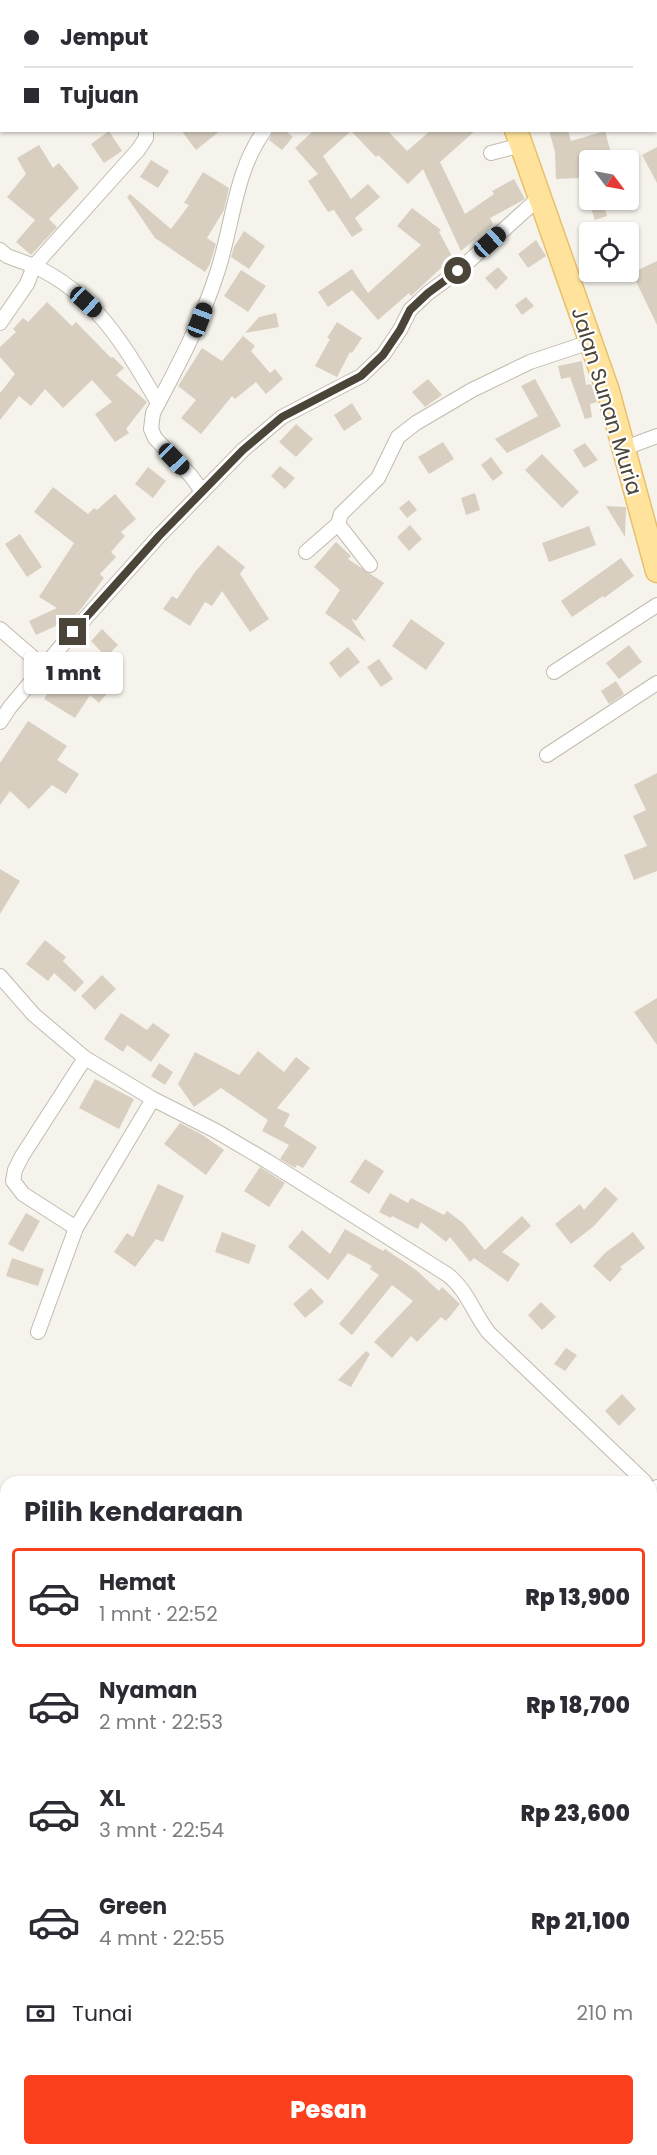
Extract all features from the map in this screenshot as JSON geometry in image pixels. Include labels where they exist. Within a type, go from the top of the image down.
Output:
[{"type":"main road","name":"Jalan Sunan Muria","points":[[519,138],[625,448],[657,571]]},
{"type":"street","points":[[0,323],[27,284],[34,266],[138,150],[146,138],[146,132]]},
{"type":"street","points":[[202,491],[155,438],[151,421],[204,311],[219,268],[251,150],[264,132]]},
{"type":"street","points":[[491,153],[519,138]]},
{"type":"street","points":[[0,722],[44,667],[159,536],[243,450],[282,417],[361,376],[383,355],[410,310],[428,293],[458,271],[540,197]]},
{"type":"street","points":[[0,250],[57,276],[101,315],[126,346],[158,403]]},
{"type":"street","points":[[306,552],[338,524],[341,514],[378,478],[398,437],[416,423],[472,390],[530,362],[590,342]]},
{"type":"street","points":[[625,448],[657,436]]},
{"type":"street","points":[[338,524],[370,566]]},
{"type":"street","points":[[554,672],[657,605]]},
{"type":"street","points":[[0,629],[44,667]]},
{"type":"street","points":[[547,755],[657,683]]},
{"type":"street","points":[[0,976],[34,1015],[85,1058],[153,1099],[216,1131],[267,1161],[448,1275],[460,1286],[479,1321],[489,1333],[639,1476]]},
{"type":"street","points":[[76,1228],[23,1194],[13,1181],[15,1170],[22,1156],[85,1058]]},
{"type":"street","points":[[38,1332],[76,1228],[153,1099]]},
{"type":"building","points":[[110,132],[122,151],[104,163],[91,144]]},
{"type":"building","points":[[182,132],[218,132],[196,150]]},
{"type":"building","points":[[273,132],[287,132],[293,137],[282,150],[269,140]]},
{"type":"building","points":[[312,132],[350,132],[323,156],[351,199],[368,184],[380,197],[355,218],[363,230],[352,237],[334,210],[328,212],[308,181],[318,174],[295,148]]},
{"type":"building","points":[[352,132],[389,132],[407,151],[429,132],[474,132],[440,162],[465,214],[494,194],[492,191],[514,179],[525,199],[490,218],[493,224],[461,251],[423,169],[408,184],[378,155],[376,157]]},
{"type":"building","points":[[550,132],[569,132],[571,141],[605,132],[610,150],[579,150],[579,178],[556,179],[555,152]]},
{"type":"building","points":[[39,145],[53,168],[59,163],[79,188],[49,219],[57,227],[31,255],[16,242],[35,220],[7,197],[26,174],[17,158]]},
{"type":"building","points":[[657,147],[657,183],[642,155]]},
{"type":"building","points":[[151,160],[169,171],[158,188],[140,177]]},
{"type":"building","points":[[203,172],[229,188],[224,210],[207,238],[216,244],[205,272],[155,238],[127,197],[130,194],[171,229],[189,205],[184,203]]},
{"type":"building","points":[[412,208],[441,230],[439,232],[455,262],[443,271],[441,268],[411,296],[409,293],[378,320],[352,290],[328,307],[318,292],[352,269],[368,293],[421,245],[397,226]]},
{"type":"building","points":[[592,210],[605,210],[607,216],[595,220]]},
{"type":"building","points":[[244,231],[265,246],[249,269],[231,257]]},
{"type":"building","points":[[536,240],[546,256],[528,268],[518,254]]},
{"type":"building","points":[[657,261],[657,325],[636,282],[639,282],[639,270]]},
{"type":"building","points":[[498,267],[508,278],[496,290],[485,278]]},
{"type":"building","points":[[241,270],[266,286],[248,312],[224,296]]},
{"type":"building","points":[[526,297],[534,306],[522,315],[515,305]]},
{"type":"building","points":[[47,302],[72,326],[76,322],[124,368],[116,375],[147,402],[126,429],[129,433],[115,442],[95,414],[112,402],[92,380],[63,408],[45,389],[31,406],[19,396],[0,420],[0,393],[15,374],[0,357],[0,347],[16,332],[13,329],[23,318],[28,322]]},
{"type":"building","points":[[276,313],[279,327],[245,333],[259,317]]},
{"type":"building","points":[[337,322],[362,338],[352,353],[350,352],[337,377],[315,366]]},
{"type":"building","points":[[243,336],[255,346],[251,351],[270,373],[275,369],[283,379],[266,394],[256,382],[235,399],[232,396],[201,434],[181,418],[196,400],[178,386],[202,348],[222,361]]},
{"type":"building","points":[[582,361],[586,385],[591,384],[597,402],[590,404],[592,417],[585,419],[570,377],[561,379],[558,366]]},
{"type":"building","points":[[428,379],[442,395],[425,407],[412,392]]},
{"type":"building","points":[[535,379],[561,426],[507,453],[495,439],[538,416],[521,386]]},
{"type":"building","points":[[352,403],[362,419],[344,431],[334,415]]},
{"type":"building","points":[[296,424],[313,439],[296,457],[279,442]]},
{"type":"building","points":[[443,442],[454,459],[429,474],[418,457]]},
{"type":"building","points":[[585,443],[598,460],[584,468],[573,450]]},
{"type":"building","points":[[542,454],[579,492],[562,508],[525,470]]},
{"type":"building","points":[[491,457],[503,473],[493,481],[481,465]]},
{"type":"building","points":[[280,466],[295,478],[285,489],[271,476]]},
{"type":"building","points":[[148,467],[166,481],[153,498],[135,484]]},
{"type":"building","points":[[53,487],[88,514],[94,508],[97,510],[115,494],[136,519],[121,532],[125,536],[111,552],[116,557],[100,574],[104,578],[81,609],[73,618],[36,635],[29,621],[57,608],[39,597],[74,543],[34,512]]},
{"type":"building","points":[[475,493],[480,510],[466,515],[461,498]]},
{"type":"building","points":[[409,500],[417,510],[407,518],[399,508]]},
{"type":"building","points":[[606,506],[626,507],[625,537]]},
{"type":"building","points":[[410,525],[422,539],[409,551],[397,537]]},
{"type":"building","points":[[589,526],[596,545],[549,562],[542,543]]},
{"type":"building","points":[[20,534],[42,567],[27,577],[5,544]]},
{"type":"building","points":[[336,542],[351,556],[348,559],[384,583],[356,621],[351,618],[366,642],[325,613],[340,590],[314,567]]},
{"type":"building","points":[[218,545],[245,567],[240,574],[269,619],[250,632],[222,591],[212,606],[205,602],[190,626],[163,609],[172,596],[177,599],[195,572]]},
{"type":"building","points":[[621,558],[634,576],[604,598],[603,596],[572,617],[561,601]]},
{"type":"building","points":[[411,619],[445,643],[426,670],[392,646]]},
{"type":"building","points":[[102,629],[118,645],[106,657],[91,641]]},
{"type":"building","points":[[629,645],[642,662],[619,679],[606,663]]},
{"type":"building","points":[[348,647],[360,662],[340,678],[329,663]]},
{"type":"building","points":[[379,659],[393,679],[381,687],[367,667]]},
{"type":"building","points":[[88,660],[116,683],[99,703],[90,695],[75,718],[44,699],[57,678],[67,684]]},
{"type":"building","points":[[616,681],[624,694],[609,704],[601,691]]},
{"type":"building","points":[[28,721],[67,746],[57,760],[79,774],[66,794],[52,785],[29,809],[10,791],[0,805],[0,763]]},
{"type":"building","points":[[657,773],[657,871],[634,880],[624,855],[647,846],[633,816],[646,810],[634,785]]},
{"type":"building","points":[[0,869],[20,881],[0,914]]},
{"type":"building","points":[[45,940],[66,957],[63,961],[84,982],[75,992],[54,973],[48,981],[26,964]]},
{"type":"building","points":[[102,975],[116,989],[95,1010],[81,996]]},
{"type":"building","points":[[657,998],[657,1045],[634,1012]]},
{"type":"building","points":[[121,1013],[147,1030],[153,1023],[170,1035],[151,1062],[127,1045],[123,1052],[104,1039]]},
{"type":"building","points":[[258,1051],[284,1072],[296,1057],[310,1068],[277,1108],[290,1114],[284,1126],[317,1147],[303,1168],[297,1165],[295,1168],[280,1159],[289,1145],[262,1131],[268,1120],[221,1088],[194,1107],[178,1084],[195,1052],[239,1075]]},
{"type":"building","points":[[159,1063],[173,1072],[165,1085],[151,1076]]},
{"type":"building","points":[[95,1079],[134,1099],[119,1129],[79,1108]]},
{"type":"building","points":[[180,1123],[224,1150],[206,1175],[164,1144]]},
{"type":"building","points":[[365,1159],[384,1171],[369,1194],[350,1182]]},
{"type":"building","points":[[260,1167],[285,1183],[269,1207],[244,1191]]},
{"type":"building","points":[[158,1184],[184,1196],[163,1242],[156,1239],[135,1267],[114,1252],[127,1233],[133,1237]]},
{"type":"building","points":[[605,1187],[618,1199],[594,1226],[571,1244],[555,1224],[580,1204],[584,1210]]},
{"type":"building","points":[[390,1193],[408,1203],[411,1198],[444,1215],[447,1211],[463,1223],[485,1250],[522,1216],[531,1226],[502,1252],[520,1264],[508,1282],[474,1258],[470,1262],[450,1237],[446,1242],[421,1222],[418,1229],[379,1212]]},
{"type":"building","points":[[26,1213],[40,1221],[23,1252],[8,1244]]},
{"type":"building","points":[[345,1229],[383,1251],[385,1249],[416,1270],[439,1291],[442,1287],[460,1304],[446,1321],[441,1317],[417,1342],[411,1336],[392,1358],[374,1342],[413,1301],[392,1285],[352,1335],[339,1324],[379,1275],[370,1269],[372,1266],[348,1253],[328,1280],[288,1247],[302,1230],[330,1254]]},
{"type":"building","points":[[222,1232],[256,1245],[249,1264],[215,1252]]},
{"type":"building","points":[[633,1232],[645,1248],[620,1267],[622,1269],[610,1282],[593,1266],[605,1253]]},
{"type":"building","points":[[12,1258],[44,1269],[38,1286],[6,1276]]},
{"type":"building","points":[[311,1288],[324,1302],[305,1318],[293,1304]]},
{"type":"building","points":[[541,1302],[556,1317],[542,1330],[528,1315]]},
{"type":"building","points":[[566,1348],[577,1355],[565,1371],[554,1364]]},
{"type":"building","points":[[366,1351],[370,1354],[351,1387],[338,1380]]},
{"type":"building","points":[[622,1394],[636,1409],[619,1426],[605,1411]]},
{"type":"route","points":[[73,632],[159,536],[243,450],[282,417],[338,390],[361,376],[383,355],[410,310],[428,293],[458,271]]}]
